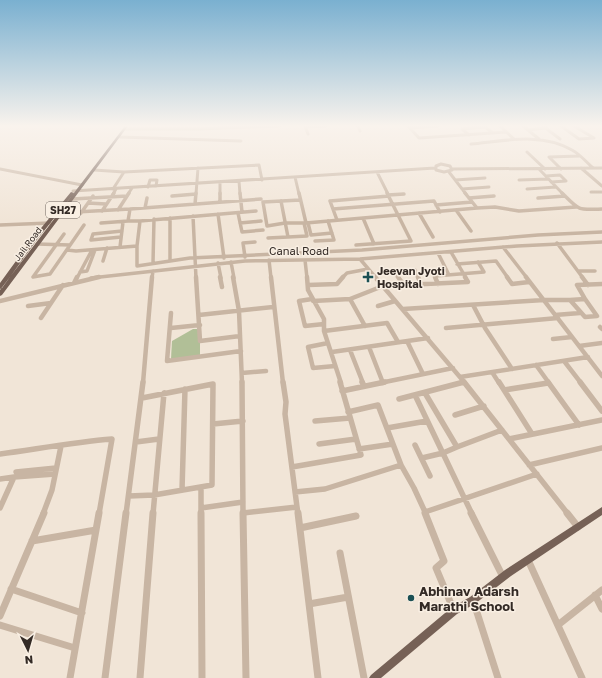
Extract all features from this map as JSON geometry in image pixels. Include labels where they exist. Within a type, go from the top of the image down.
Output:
[{"type":"main road","name":"Jail Road","points":[[0,294],[72,199],[80,185],[94,170],[101,158]]},
{"type":"main road","points":[[80,185],[101,158]]},
{"type":"main road","points":[[0,287],[48,222],[76,191]]},
{"type":"main road","points":[[374,678],[454,611],[473,600],[503,577],[602,511]]},
{"type":"street","points":[[533,158],[545,169]]},
{"type":"street","points":[[554,158],[549,158],[561,169]]},
{"type":"street","points":[[581,158],[593,168]]},
{"type":"street","points":[[76,191],[435,168],[437,165],[444,164],[450,166],[452,169],[539,170],[602,168]]},
{"type":"street","points":[[94,170],[124,172],[259,165],[262,180]]},
{"type":"street","points":[[195,204],[198,168]]},
{"type":"street","points":[[435,168],[441,172],[449,172],[452,169]]},
{"type":"street","points":[[581,168],[602,186]]},
{"type":"street","points":[[0,169],[80,185]]},
{"type":"street","points":[[539,170],[576,207],[582,210],[602,209]]},
{"type":"street","points":[[102,211],[124,172]]},
{"type":"street","points":[[356,245],[411,241],[377,172]]},
{"type":"street","points":[[449,172],[477,208]]},
{"type":"street","points":[[519,180],[560,175],[566,181],[551,182]]},
{"type":"street","points":[[295,177],[306,223],[311,235],[332,233]]},
{"type":"street","points":[[456,180],[485,178]]},
{"type":"street","points":[[148,187],[150,180],[157,180],[156,186]]},
{"type":"street","points":[[239,181],[241,201],[240,223],[242,232],[262,230]]},
{"type":"street","points":[[220,182],[220,202]]},
{"type":"street","points":[[462,190],[489,187]]},
{"type":"street","points":[[527,189],[556,187]]},
{"type":"street","points":[[118,210],[132,188]]},
{"type":"street","points":[[81,213],[97,190]]},
{"type":"street","points":[[591,192],[602,192]]},
{"type":"street","points":[[172,196],[196,194]]},
{"type":"street","points":[[337,220],[330,201],[404,194]]},
{"type":"street","points":[[72,199],[127,196]]},
{"type":"street","points":[[469,198],[494,196]]},
{"type":"street","points":[[538,198],[565,196]]},
{"type":"street","points":[[145,208],[147,198]]},
{"type":"street","points":[[56,212],[81,213],[261,199]]},
{"type":"street","points":[[300,200],[263,202],[267,226],[285,223],[306,223],[477,208],[495,207],[519,211],[576,207]]},
{"type":"street","points":[[281,201],[288,237]]},
{"type":"street","points":[[333,209],[434,201],[440,212]]},
{"type":"street","points":[[436,205],[472,202]]},
{"type":"street","points":[[88,203],[106,204]]},
{"type":"street","points":[[128,222],[130,209]]},
{"type":"street","points":[[456,210],[471,231]]},
{"type":"street","points":[[101,223],[256,211]]},
{"type":"street","points":[[419,213],[433,237]]},
{"type":"street","points":[[218,214],[224,256],[228,262],[239,310],[243,421],[246,678]]},
{"type":"street","points":[[193,216],[194,258],[200,341],[240,336]]},
{"type":"street","points":[[170,218],[170,261]]},
{"type":"street","points":[[363,218],[374,244]]},
{"type":"street","points":[[153,264],[154,219]]},
{"type":"street","points":[[140,221],[137,246],[137,266],[194,258],[412,247],[538,235],[602,232]]},
{"type":"street","points":[[240,223],[261,221]]},
{"type":"street","points":[[315,241],[334,240],[328,221]]},
{"type":"street","points":[[0,225],[48,222],[54,223]]},
{"type":"street","points":[[120,247],[123,222]]},
{"type":"street","points":[[268,238],[307,236],[306,223]]},
{"type":"street","points":[[64,234],[33,277],[50,274],[84,225]]},
{"type":"street","points":[[121,237],[91,240],[93,234],[122,231]]},
{"type":"street","points":[[245,261],[243,243],[255,242]]},
{"type":"street","name":"Canal Road","points":[[0,301],[92,278],[195,265],[269,260],[360,259],[557,243],[602,242]]},
{"type":"street","points":[[557,243],[588,285]]},
{"type":"street","points":[[37,244],[70,245]]},
{"type":"street","points":[[66,250],[94,250],[137,246]]},
{"type":"street","points":[[503,247],[579,346],[600,370],[602,376]]},
{"type":"street","points":[[103,261],[107,248]]},
{"type":"street","points":[[74,283],[94,250]]},
{"type":"street","points":[[324,324],[305,326],[299,301],[350,299],[383,286],[468,282],[451,252]]},
{"type":"street","points":[[438,253],[449,275]]},
{"type":"street","points":[[360,259],[484,406],[578,527]]},
{"type":"street","points":[[269,260],[273,307],[286,402],[285,414],[318,678]]},
{"type":"street","points":[[292,467],[361,455],[332,352],[324,331],[322,314],[313,300],[308,284],[305,260]]},
{"type":"street","points":[[458,264],[496,260],[512,284],[530,282]]},
{"type":"street","points":[[438,284],[435,276],[484,272],[478,262]]},
{"type":"street","points":[[218,263],[222,287]]},
{"type":"street","points":[[308,284],[337,284],[347,273],[368,269]]},
{"type":"street","points":[[404,285],[394,271],[415,270],[421,284]]},
{"type":"street","points":[[105,678],[142,398],[153,271]]},
{"type":"street","points":[[578,271],[595,271]]},
{"type":"street","points":[[570,300],[585,317],[597,316],[576,285],[602,284]]},
{"type":"street","points":[[41,318],[63,285]]},
{"type":"street","points":[[350,299],[365,326]]},
{"type":"street","points":[[403,309],[544,300],[585,299]]},
{"type":"street","points":[[378,306],[395,301]]},
{"type":"street","points":[[28,306],[51,303]]},
{"type":"street","points":[[473,305],[483,324],[512,369]]},
{"type":"street","points":[[199,315],[273,307]]},
{"type":"street","points":[[171,313],[171,328],[167,361],[241,352]]},
{"type":"street","points":[[446,328],[557,317],[580,313]]},
{"type":"street","points":[[324,331],[387,323],[398,342]]},
{"type":"street","points":[[171,328],[200,325]]},
{"type":"street","points":[[553,339],[572,337]]},
{"type":"street","points":[[332,352],[428,338]]},
{"type":"street","points":[[407,341],[423,374]]},
{"type":"street","points":[[328,343],[308,347],[313,368],[335,366]]},
{"type":"street","points":[[579,346],[602,343]]},
{"type":"street","points":[[369,347],[383,383]]},
{"type":"street","points":[[350,350],[364,386]]},
{"type":"street","points":[[460,377],[588,357]]},
{"type":"street","points":[[564,361],[602,411]]},
{"type":"street","points":[[536,365],[578,425]]},
{"type":"street","points":[[342,391],[453,368]]},
{"type":"street","points":[[242,373],[266,371]]},
{"type":"street","points":[[492,372],[532,434]]},
{"type":"street","points":[[399,399],[464,382]]},
{"type":"street","points":[[504,390],[548,383]]},
{"type":"street","points":[[129,496],[212,486],[213,384],[142,398]]},
{"type":"street","points":[[182,490],[185,389]]},
{"type":"street","points":[[140,678],[154,494],[164,393]]},
{"type":"street","points":[[425,393],[457,447]]},
{"type":"street","points":[[415,395],[503,577]]},
{"type":"street","points":[[315,421],[349,415],[378,405],[401,465],[413,485],[444,561],[436,568],[454,611]]},
{"type":"street","points":[[455,415],[484,406]]},
{"type":"street","points":[[509,439],[602,420]]},
{"type":"street","points":[[213,424],[243,421]]},
{"type":"street","points":[[387,428],[427,421]]},
{"type":"street","points":[[422,458],[443,453],[502,430]]},
{"type":"street","points":[[0,454],[61,446],[86,441],[112,439],[70,678]]},
{"type":"street","points":[[136,442],[159,439]]},
{"type":"street","points":[[319,444],[356,439]]},
{"type":"street","points":[[359,449],[393,444]]},
{"type":"street","points":[[415,445],[430,476]]},
{"type":"street","points":[[0,616],[52,490],[61,446]]},
{"type":"street","points":[[529,464],[602,448]]},
{"type":"street","points":[[295,492],[325,489],[401,465]]},
{"type":"street","points":[[0,479],[15,475],[56,471]]},
{"type":"street","points":[[425,512],[537,474]]},
{"type":"street","points":[[0,508],[15,475]]},
{"type":"street","points":[[201,487],[202,678]]},
{"type":"street","points":[[201,508],[243,502]]},
{"type":"street","points":[[243,513],[297,507]]},
{"type":"street","points":[[300,528],[356,516]]},
{"type":"street","points":[[32,541],[96,530]]},
{"type":"street","points":[[340,553],[364,678]]},
{"type":"street","points":[[528,560],[582,678]]},
{"type":"street","points":[[12,589],[82,613]]},
{"type":"street","points":[[558,625],[602,590]]},
{"type":"street","points":[[595,595],[602,609]]},
{"type":"street","points":[[309,604],[348,597]]},
{"type":"street","points":[[473,600],[498,678]]},
{"type":"street","points":[[0,625],[75,648]]},
{"type":"green space","points":[[193,329],[200,329],[200,355],[171,359],[172,341]]},
{"type":"place","name":"Jeevan Jyoti Hospital","points":[[368,277]]},
{"type":"place","name":"Abhinav Adarsh Marathi School","points":[[411,598]]}]
